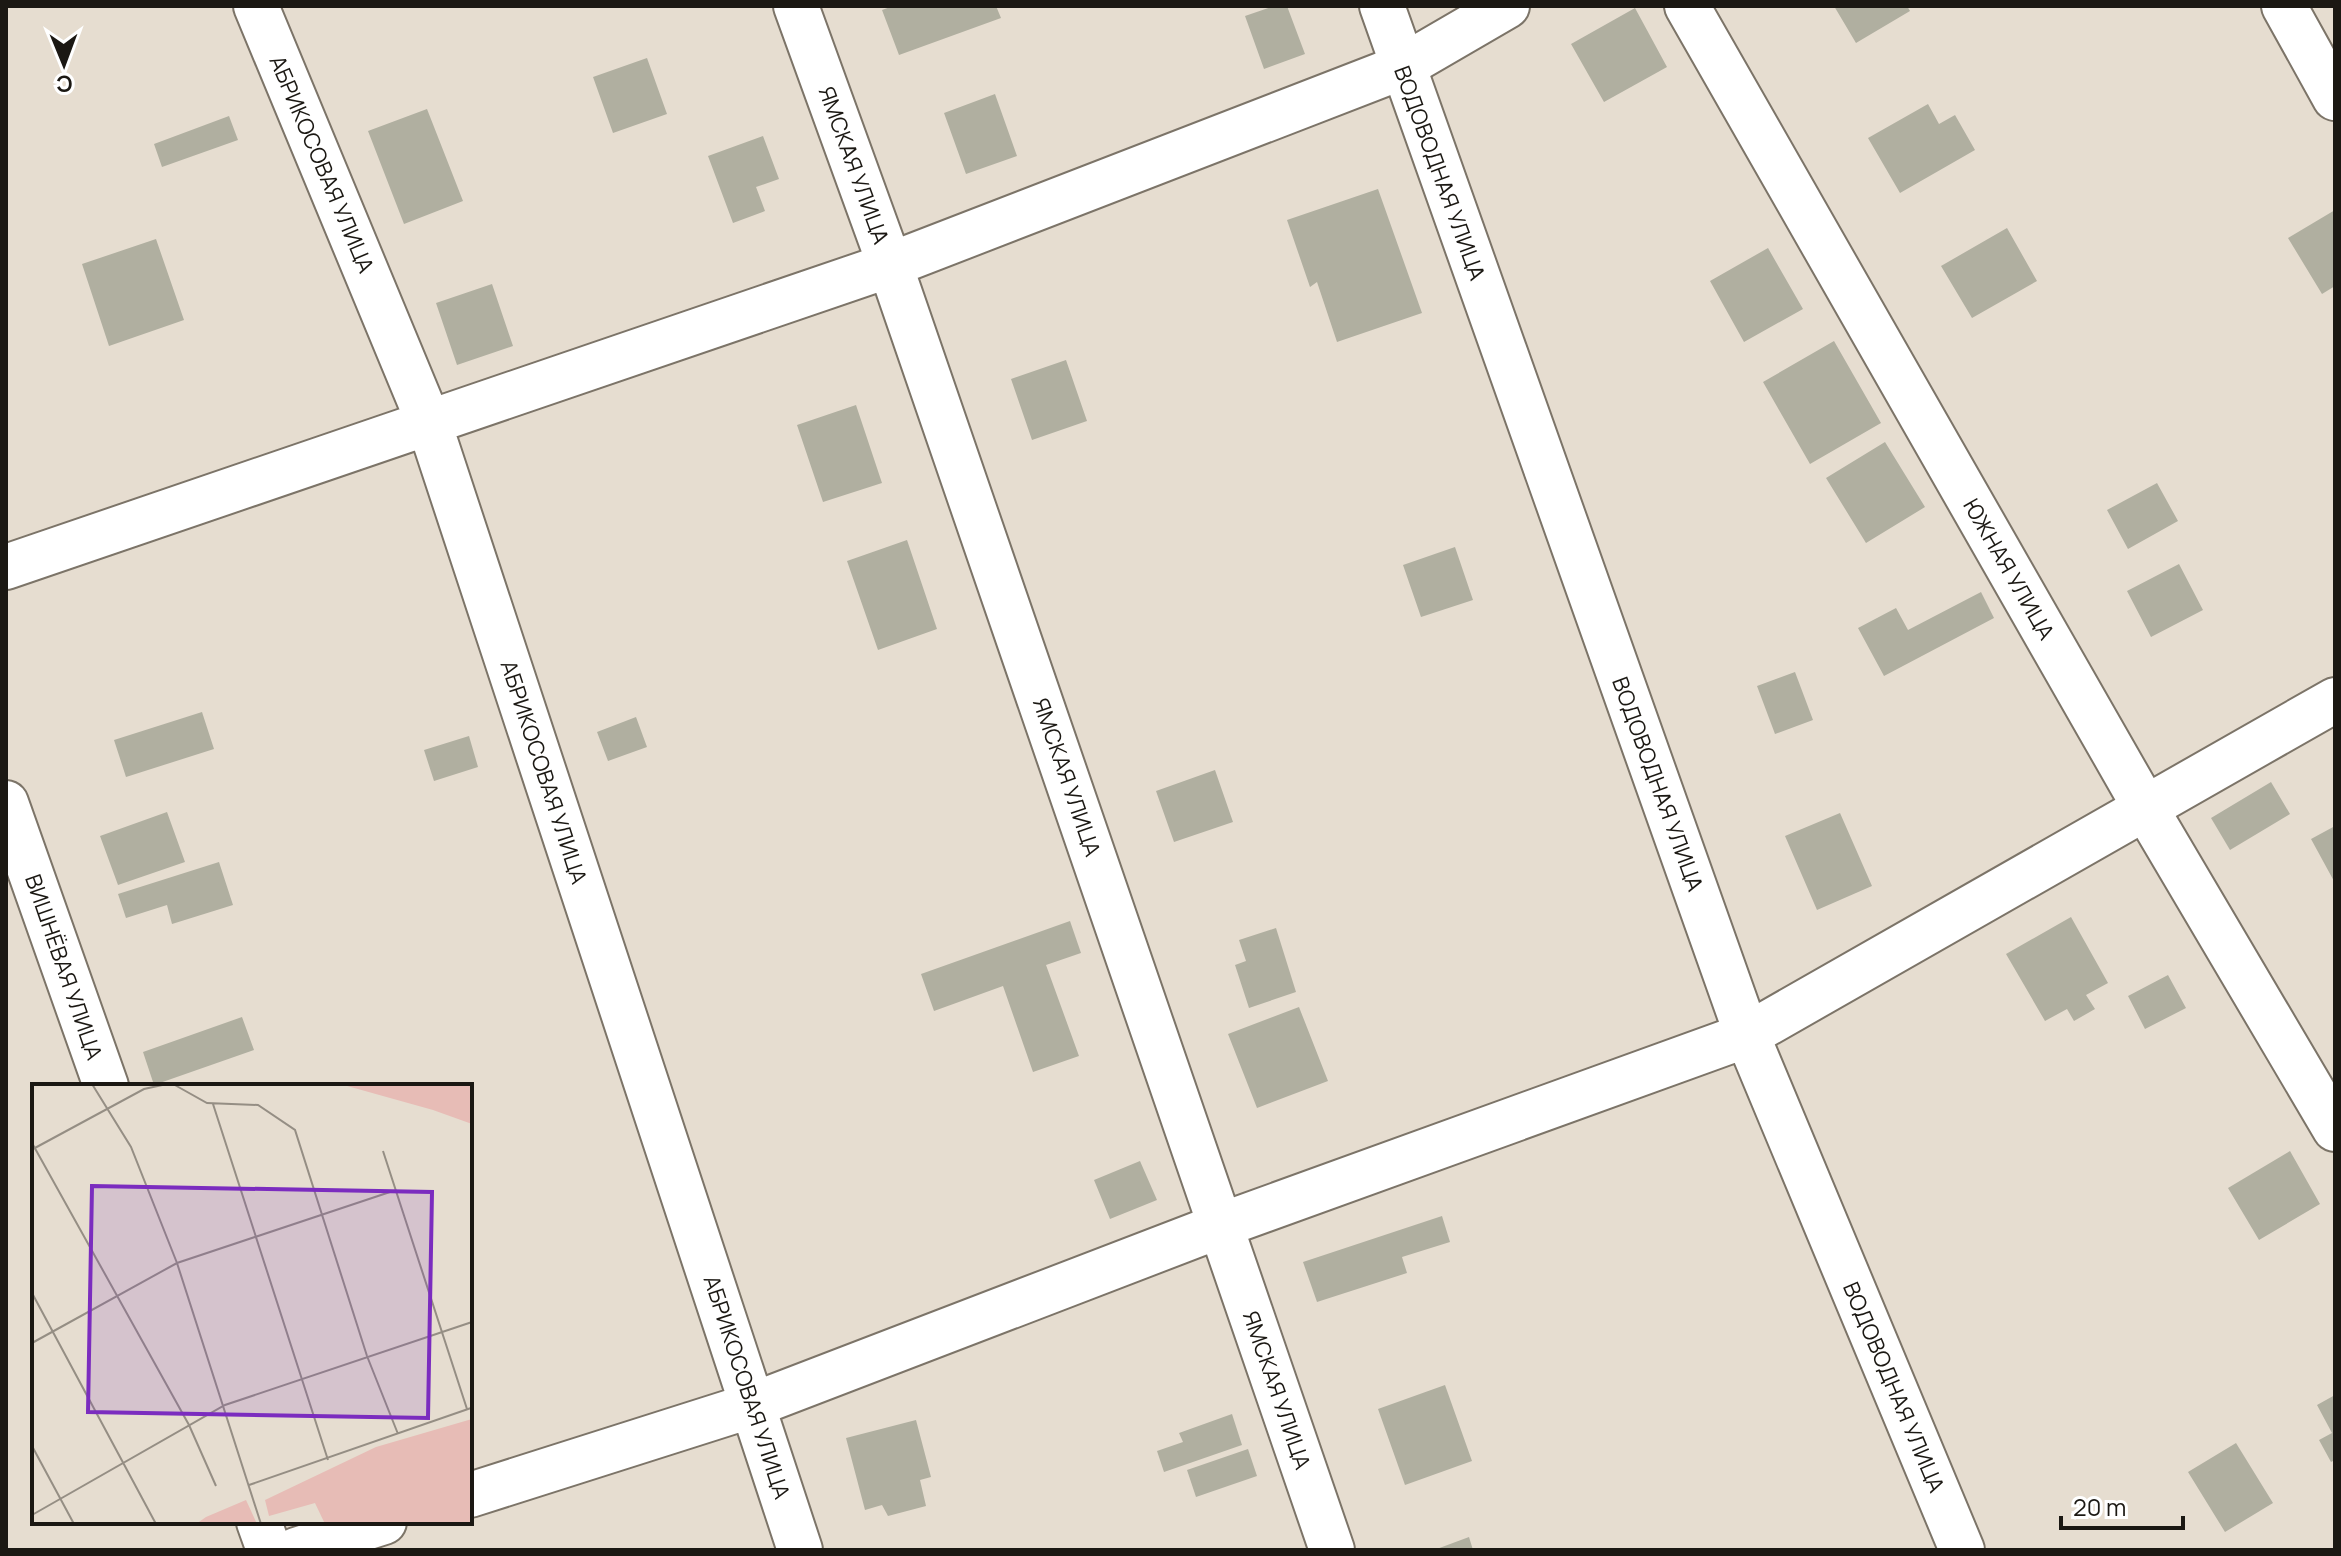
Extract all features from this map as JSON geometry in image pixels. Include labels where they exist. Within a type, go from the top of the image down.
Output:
[{"type":"street","name":"АБРИКОСОВАЯ УЛИЦА","points":[[256,6],[429,423],[800,1550]]},
{"type":"street","name":"ЯМСКАЯ УЛИЦА","points":[[796,6],[890,265],[1332,1550]]},
{"type":"street","name":"ВОДОВОДНАЯ УЛИЦА","points":[[1382,6],[1747,1035],[1962,1550]]},
{"type":"street","points":[[6,567],[890,265],[1402,67],[1507,6]]},
{"type":"street","name":"ЮЖНАЯ УЛИЦА","points":[[1687,6],[2146,809],[2335,1129]]},
{"type":"street","points":[[2284,6],[2335,98]]},
{"type":"street","points":[[472,1494],[753,1405],[1222,1225],[1747,1035],[2335,700]]},
{"type":"street","name":"ВИШНЁВАЯ УЛИЦА","points":[[6,803],[105,1084]]},
{"type":"street","points":[[260,1524],[269,1550]]},
{"type":"street","points":[[296,1550],[378,1524]]},
{"type":"building","points":[[893,6],[996,6],[1001,18],[899,55],[882,10]]},
{"type":"building","points":[[1274,6],[1287,6],[1305,54],[1264,69],[1245,16]]},
{"type":"building","points":[[1834,6],[1907,6],[1910,11],[1856,43]]},
{"type":"building","points":[[1635,8],[1667,67],[1604,102],[1571,44]]},
{"type":"building","points":[[647,58],[667,114],[613,133],[593,77]]},
{"type":"building","points":[[995,94],[1017,156],[966,174],[944,113]]},
{"type":"building","points":[[1928,104],[1939,124],[1955,115],[1975,150],[1900,193],[1868,138]]},
{"type":"building","points":[[427,109],[463,201],[404,224],[368,131]]},
{"type":"building","points":[[229,116],[238,140],[162,167],[154,144]]},
{"type":"building","points":[[763,136],[779,179],[756,187],[765,211],[733,223],[708,156]]},
{"type":"building","points":[[1378,189],[1422,313],[1337,342],[1317,282],[1310,287],[1287,220]]},
{"type":"building","points":[[2335,210],[2335,286],[2322,294],[2288,238]]},
{"type":"building","points":[[2007,228],[2037,281],[1972,318],[1941,266]]},
{"type":"building","points":[[156,239],[184,320],[109,346],[82,264]]},
{"type":"building","points":[[1768,248],[1803,309],[1744,342],[1710,281]]},
{"type":"building","points":[[492,284],[513,346],[457,365],[436,303]]},
{"type":"building","points":[[1834,341],[1881,423],[1810,464],[1763,382]]},
{"type":"building","points":[[1066,360],[1087,421],[1032,440],[1011,379]]},
{"type":"building","points":[[856,405],[882,483],[823,502],[797,425]]},
{"type":"building","points":[[1885,442],[1925,507],[1866,543],[1826,478]]},
{"type":"building","points":[[2157,483],[2178,521],[2128,549],[2107,510]]},
{"type":"building","points":[[907,540],[937,629],[878,650],[847,561]]},
{"type":"building","points":[[1455,547],[1473,600],[1421,617],[1403,565]]},
{"type":"building","points":[[2179,564],[2203,610],[2151,637],[2127,591]]},
{"type":"building","points":[[1981,592],[1994,618],[1884,676],[1858,628],[1896,608],[1908,630]]},
{"type":"building","points":[[1795,672],[1813,720],[1775,734],[1757,686]]},
{"type":"building","points":[[202,712],[214,749],[126,777],[114,740]]},
{"type":"building","points":[[636,717],[647,747],[608,761],[597,732]]},
{"type":"building","points":[[469,736],[478,767],[434,781],[424,750]]},
{"type":"building","points":[[1215,770],[1233,822],[1174,842],[1156,791]]},
{"type":"building","points":[[2271,782],[2290,814],[2230,850],[2211,818]]},
{"type":"building","points":[[167,812],[185,862],[118,885],[100,836]]},
{"type":"building","points":[[1840,813],[1872,886],[1817,910],[1785,836]]},
{"type":"building","points":[[2335,826],[2335,883],[2311,839]]},
{"type":"building","points":[[219,862],[233,905],[172,924],[167,905],[126,918],[118,894]]},
{"type":"building","points":[[2071,917],[2108,983],[2086,995],[2095,1009],[2074,1021],[2067,1009],[2045,1021],[2006,954]]},
{"type":"building","points":[[1070,921],[1081,953],[1046,965],[1079,1056],[1033,1072],[1003,986],[934,1011],[921,974]]},
{"type":"building","points":[[1276,928],[1296,992],[1249,1008],[1235,965],[1246,961],[1239,940]]},
{"type":"building","points":[[2168,975],[2186,1008],[2145,1029],[2128,996]]},
{"type":"building","points":[[1299,1007],[1328,1081],[1257,1108],[1228,1034]]},
{"type":"building","points":[[242,1017],[254,1050],[157,1084],[154,1084],[143,1052]]},
{"type":"building","points":[[2290,1151],[2320,1204],[2259,1240],[2228,1188]]},
{"type":"building","points":[[1140,1161],[1157,1200],[1110,1219],[1094,1180]]},
{"type":"building","points":[[1442,1216],[1450,1242],[1402,1257],[1407,1273],[1317,1302],[1303,1262]]},
{"type":"building","points":[[1445,1385],[1472,1461],[1405,1485],[1378,1409]]},
{"type":"building","points":[[2335,1395],[2335,1460],[2331,1462],[2319,1440],[2332,1433],[2317,1405]]},
{"type":"building","points":[[1232,1414],[1242,1445],[1164,1472],[1157,1451],[1183,1442],[1179,1433]]},
{"type":"building","points":[[916,1420],[931,1477],[920,1480],[926,1506],[888,1516],[882,1505],[865,1510],[846,1438]]},
{"type":"building","points":[[2236,1443],[2273,1503],[2225,1532],[2188,1472]]},
{"type":"building","points":[[1248,1449],[1257,1476],[1196,1497],[1187,1470]]},
{"type":"building","points":[[1469,1537],[1473,1550],[1434,1550]]}]
